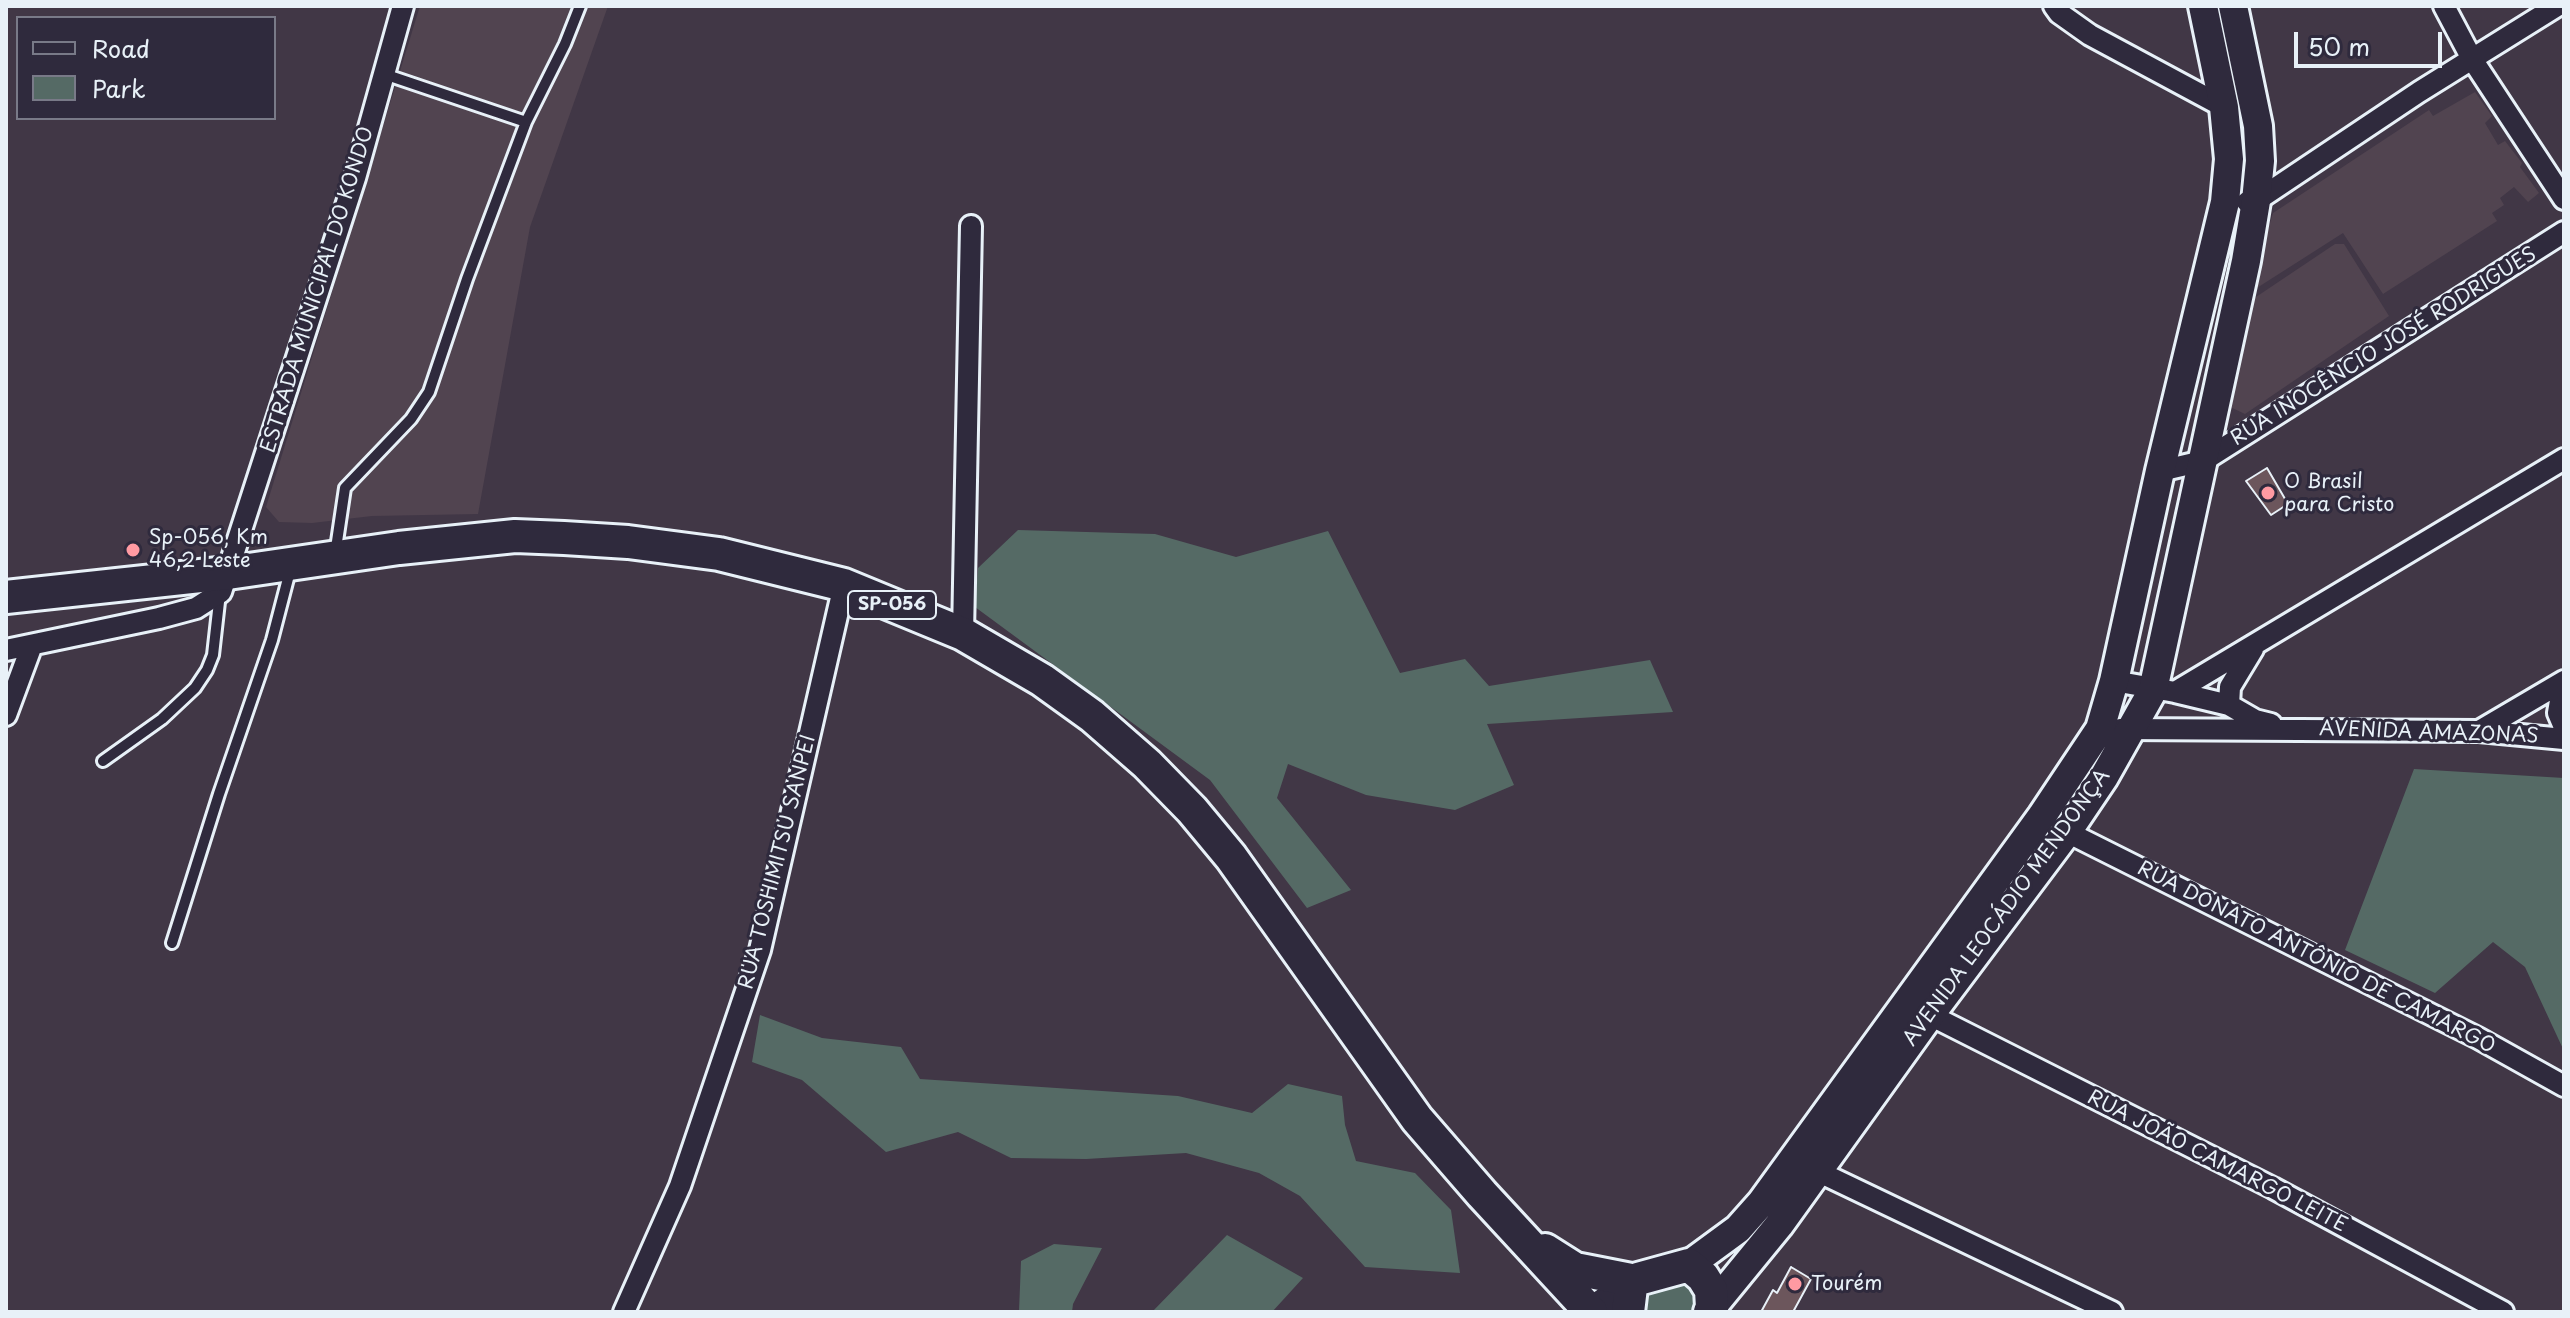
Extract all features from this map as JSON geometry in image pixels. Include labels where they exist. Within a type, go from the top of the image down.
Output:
[{"type":"main road","name":"SP-056","points":[[6,597],[224,583],[335,556],[515,536],[628,542],[719,554],[844,585],[963,634],[1042,680],[1092,716],[1147,764],[1192,810],[1231,857],[1417,1119],[1591,1312]]},
{"type":"main road","points":[[1516,1230],[1575,1269],[1637,1280],[1689,1265],[1703,1277],[1711,1290],[1713,1310]]},
{"type":"main road","points":[[1628,1312],[1627,1299],[1637,1280]]},
{"type":"street","name":"ESTRADA MUNICIPAL DO KONDO","points":[[224,583],[355,178],[403,6]]},
{"type":"street","points":[[2054,6],[2090,35],[2224,107]]},
{"type":"street","name":"AVENIDA LEOCÁDIO MENDONÇA","points":[[1713,1310],[1817,1171],[2100,729],[2114,681],[2160,471],[2225,202],[2229,159],[2224,107],[2203,6]]},
{"type":"street","name":"AVENIDA LEOCÁDIO MENDONÇA","points":[[1689,1265],[1738,1229],[1762,1202],[2067,832],[2131,729],[2164,691],[2203,461],[2256,201],[2260,161],[2258,126],[2233,6]]},
{"type":"street","points":[[2444,6],[2472,59],[2564,199]]},
{"type":"street","points":[[2225,202],[2256,201],[2557,6]]},
{"type":"street","points":[[963,634],[971,226]]},
{"type":"street","name":"RUA INOCÊNCIO JOSÉ RODRIGUES","points":[[2203,461],[2564,232]]},
{"type":"street","points":[[2164,691],[2255,646],[2564,459]]},
{"type":"street","points":[[2160,471],[2203,461]]},
{"type":"street","points":[[6,650],[196,608],[224,583]]},
{"type":"street","name":"RUA TOSHIMITSU SANPEI","points":[[624,1312],[680,1186],[760,950],[844,585]]},
{"type":"street","points":[[6,715],[32,645]]},
{"type":"street","points":[[2229,705],[2230,687],[2255,646]]},
{"type":"street","name":"AVENIDA AMAZONAS","points":[[2114,681],[2229,705],[2255,720],[2294,729]]},
{"type":"street","points":[[2479,731],[2564,681]]},
{"type":"street","points":[[2564,694],[2558,713],[2564,727]]},
{"type":"street","name":"AVENIDA AMAZONAS","points":[[2100,729],[2479,731],[2564,739]]},
{"type":"street","name":"RUA DONATO ANTÔNIO DE CAMARGO","points":[[2067,832],[2478,1038],[2564,1086]]},
{"type":"street","name":"RUA JOÃO CAMARGO LEITE","points":[[1918,1009],[2273,1188],[2503,1312]]},
{"type":"street","points":[[1817,1171],[2112,1312]]},
{"type":"street","points":[[1591,1312],[1637,1280]]},
{"type":"lane","points":[[335,556],[345,488],[411,419],[429,392],[467,279],[526,122],[565,44],[580,6]]},
{"type":"lane","points":[[384,74],[526,122]]},
{"type":"lane","points":[[172,943],[272,640],[291,565]]},
{"type":"lane","points":[[103,761],[181,703],[207,670],[213,655],[224,583]]},
{"type":"shaded area","points":[[420,6],[608,6],[530,227],[478,514],[279,522],[266,507]]},
{"type":"shaded area","points":[[2475,92],[2492,116],[2485,123],[2498,145],[2505,141],[2539,193],[2528,202],[2514,187],[2500,198],[2504,205],[2492,213],[2497,221],[2383,294],[2343,233],[2249,293],[2273,213],[2429,110],[2433,116]]},
{"type":"shaded area","points":[[2335,244],[2344,244],[2389,316],[2245,414],[2226,405],[2239,315],[2253,299]]},
{"type":"green space","points":[[1018,530],[1155,534],[1236,557],[1328,531],[1400,673],[1465,659],[1489,686],[1650,660],[1673,712],[1487,724],[1514,785],[1455,810],[1366,795],[1288,764],[1277,798],[1351,890],[1307,908],[1210,780],[975,607],[978,568]]},
{"type":"green space","points":[[2414,769],[2564,778],[2564,1051],[2525,967],[2493,942],[2435,993],[2345,950]]},
{"type":"green space","points":[[760,1015],[822,1038],[901,1047],[920,1079],[1178,1096],[1252,1113],[1288,1084],[1342,1096],[1345,1125],[1356,1161],[1415,1173],[1451,1210],[1460,1273],[1365,1267],[1300,1196],[1259,1173],[1186,1153],[1086,1159],[1011,1158],[958,1132],[886,1152],[802,1080],[752,1062]]},
{"type":"green space","points":[[1227,1235],[1303,1278],[1272,1312],[1152,1312]]},
{"type":"green space","points":[[1054,1244],[1102,1248],[1073,1304],[1072,1312],[1019,1312],[1021,1261]]},
{"type":"green space","points":[[1669,1283],[1687,1284],[1697,1290],[1700,1312],[1640,1312],[1643,1293]]},
{"type":"building","name":"O Brasil para Cristo","points":[[2267,468],[2288,504],[2271,515],[2246,481]]},
{"type":"building","name":"Tourém","points":[[1791,1267],[1811,1279],[1793,1312],[1761,1312],[1773,1290],[1777,1293]]},
{"type":"place","name":"O Brasil para Cristo","points":[[2268,493]]},
{"type":"place","name":"Sp-056, Km 46,2 Leste","points":[[133,550]]},
{"type":"place","name":"Tourém","points":[[1795,1284]]}]
